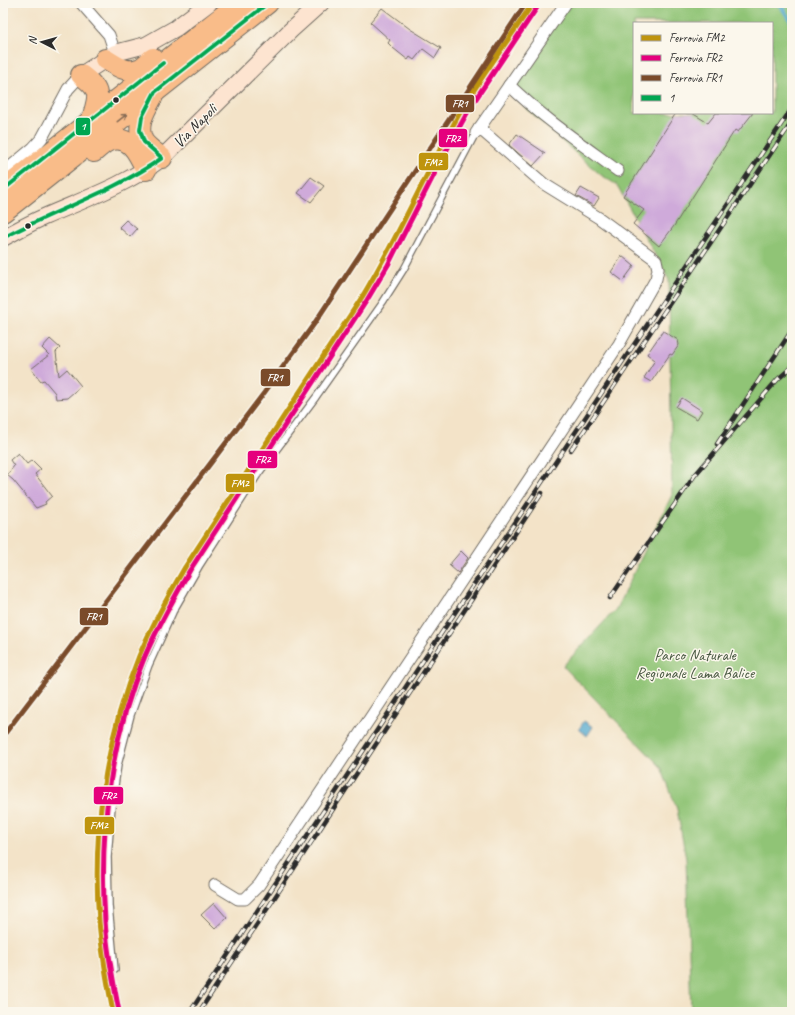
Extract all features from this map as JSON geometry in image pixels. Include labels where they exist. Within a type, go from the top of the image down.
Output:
[{"type":"highway","points":[[3,190],[239,3]]},
{"type":"highway","points":[[3,212],[268,3]]},
{"type":"highway","points":[[110,56],[124,69],[138,69],[177,39],[196,36]]},
{"type":"highway","points":[[81,75],[93,84],[97,92],[97,99],[92,119]]},
{"type":"highway","points":[[154,164],[140,130],[142,117],[155,92]]},
{"type":"highway","points":[[45,178],[70,171],[108,142],[117,140],[128,142],[154,164]]},
{"type":"street","points":[[81,3],[109,35],[110,56]]},
{"type":"street","points":[[3,173],[33,148],[42,138],[68,89],[81,75],[110,56],[146,45],[176,28],[209,3]]},
{"type":"street","name":"Via Napoli","points":[[3,238],[42,218],[104,192],[154,164],[291,30],[321,3]]},
{"type":"street","points":[[215,885],[238,899],[245,899],[259,885],[614,350],[656,279],[658,269],[656,260],[599,218],[544,184],[477,130],[566,3]]},
{"type":"street","points":[[509,85],[558,127],[618,171]]},
{"type":"lane","points":[[115,970],[109,906],[108,857],[112,806],[118,765],[131,714],[149,665],[174,612],[200,565],[259,473],[316,397],[383,302],[404,269],[477,130]]},
{"type":"green space","name":"Parco Naturale Regionale Lama Balice","points":[[569,3],[792,3],[792,1012],[691,1012],[686,859],[677,809],[661,767],[563,666],[616,609],[672,495],[669,280],[617,185],[601,175],[506,89]]},
{"type":"water","points":[[584,721],[593,727],[587,736],[579,729]]},
{"type":"building","points":[[382,8],[410,29],[441,48],[435,58],[423,49],[414,60],[410,57],[408,60],[393,48],[388,43],[390,40],[370,22]]},
{"type":"building","points":[[675,114],[694,114],[708,123],[715,114],[752,114],[738,132],[735,130],[674,226],[659,246],[633,224],[644,210],[623,196]]},
{"type":"building","points":[[517,134],[545,153],[533,166],[509,145]]},
{"type":"building","points":[[311,177],[324,186],[311,202],[298,193]]},
{"type":"building","points":[[581,188],[599,198],[594,206],[576,196]]},
{"type":"building","points":[[126,220],[137,229],[130,237],[119,227]]},
{"type":"building","points":[[622,256],[634,266],[623,281],[611,272]]},
{"type":"building","points":[[663,331],[678,340],[679,345],[672,355],[670,354],[651,382],[644,378],[655,360],[647,354]]},
{"type":"building","points":[[50,339],[60,348],[56,352],[59,376],[67,369],[81,386],[67,398],[56,399],[55,393],[44,380],[41,381],[31,369],[49,355],[42,348]]},
{"type":"building","points":[[682,398],[702,411],[697,419],[676,407]]},
{"type":"building","points":[[18,453],[27,464],[32,460],[41,469],[35,474],[52,496],[45,502],[46,504],[36,508],[13,480],[7,475],[14,466],[10,460]]},
{"type":"building","points":[[461,551],[468,558],[458,573],[449,565]]},
{"type":"building","points":[[214,903],[227,918],[215,929],[201,915]]},
{"type":"waterway","points":[[779,3],[792,23]]},
{"type":"railway","points":[[190,1012],[792,108]]},
{"type":"railway","points":[[571,450],[792,122]]},
{"type":"railway","points":[[717,444],[792,330]]},
{"type":"railway","points":[[610,598],[695,475],[778,379],[792,367]]},
{"type":"railway","points":[[199,1012],[542,493]]},
{"type":"rail line","name":"FR1","points":[[3,736],[264,393],[314,324],[526,3]]},
{"type":"rail line","name":"FM2","points":[[113,1012],[99,922],[97,888],[100,820],[104,787],[117,720],[139,656],[160,611],[185,567],[362,297],[389,249],[465,104],[533,3]]},
{"type":"rail line","name":"FR2","points":[[119,1011],[112,977],[105,921],[104,854],[106,820],[115,753],[123,720],[145,656],[190,570],[367,300],[388,265],[445,153],[471,106],[538,6]]},
{"type":"transit line","name":"1","points":[[3,238],[124,181],[162,158],[144,142],[140,130],[142,117],[155,92],[268,3]]},
{"type":"transit line","name":"1","points":[[3,190],[163,63]]}]
